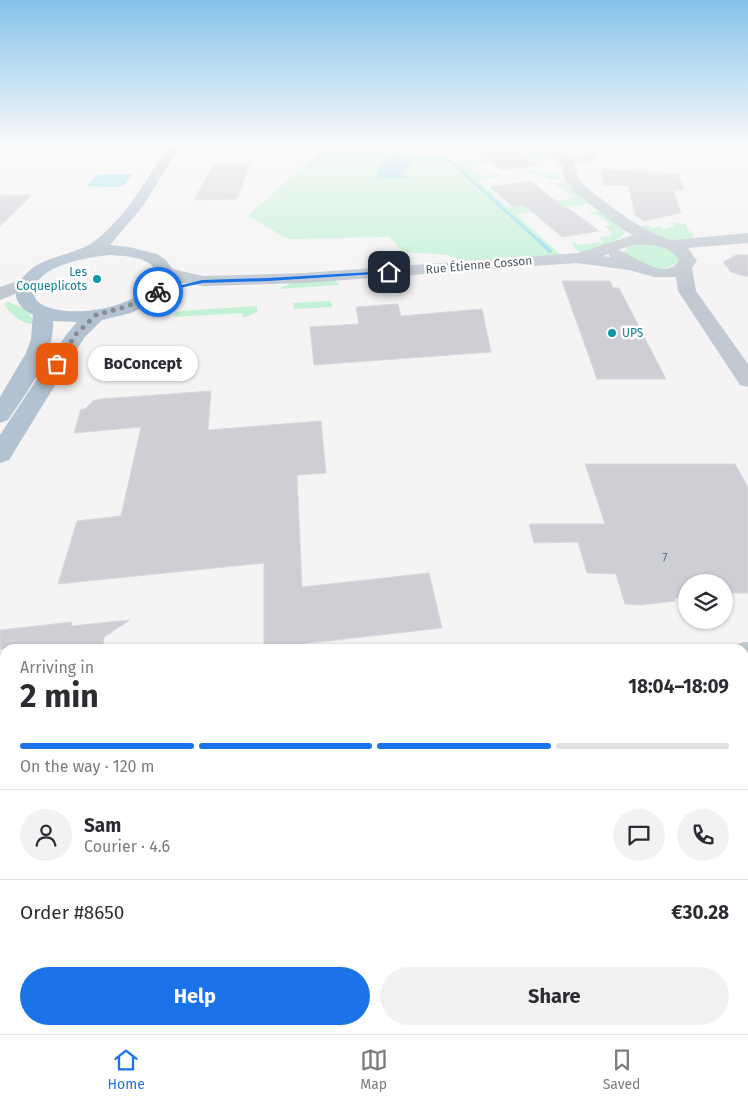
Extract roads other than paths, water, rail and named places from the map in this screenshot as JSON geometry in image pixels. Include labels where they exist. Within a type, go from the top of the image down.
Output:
[{"type":"main road","points":[[91,252],[105,241],[128,216],[143,193]]},
{"type":"main road","points":[[0,415],[28,369],[42,341],[45,328],[25,292],[29,282],[39,272],[54,263],[91,252],[117,250],[138,238],[162,193]]},
{"type":"main road","points":[[35,307],[67,316],[96,315],[128,306],[151,293],[161,283],[164,272],[157,260],[138,238]]},
{"type":"main road","points":[[0,454],[76,334],[96,315]]},
{"type":"street","points":[[586,193],[639,234],[683,253],[687,290]]},
{"type":"street","points":[[623,223],[629,232],[616,250],[617,255],[630,266]]},
{"type":"street","points":[[665,244],[748,238]]},
{"type":"street","name":"Rue Étienne Cosson","points":[[164,272],[202,281],[312,278],[576,258],[601,253],[621,244],[642,240],[665,244]]},
{"type":"street","points":[[652,272],[665,272],[685,263],[711,241]]},
{"type":"street","name":"Rue Étienne Cosson","points":[[576,258],[630,266],[652,272]]},
{"type":"street","points":[[652,272],[687,290],[748,380]]},
{"type":"street","name":"Rue Étienne Cosson","points":[[151,293],[202,281]]},
{"type":"street","points":[[0,294],[29,282]]},
{"type":"street","points":[[0,300],[35,307]]},
{"type":"waterway","points":[[486,193],[540,242]]},
{"type":"waterway","points":[[538,240],[550,251]]},
{"type":"place","name":"Les Coqueplicots","points":[[97,279]]},
{"type":"place","name":"UPS","points":[[612,333]]},
{"type":"place","name":"BoConcept","points":[[57,364]]}]
